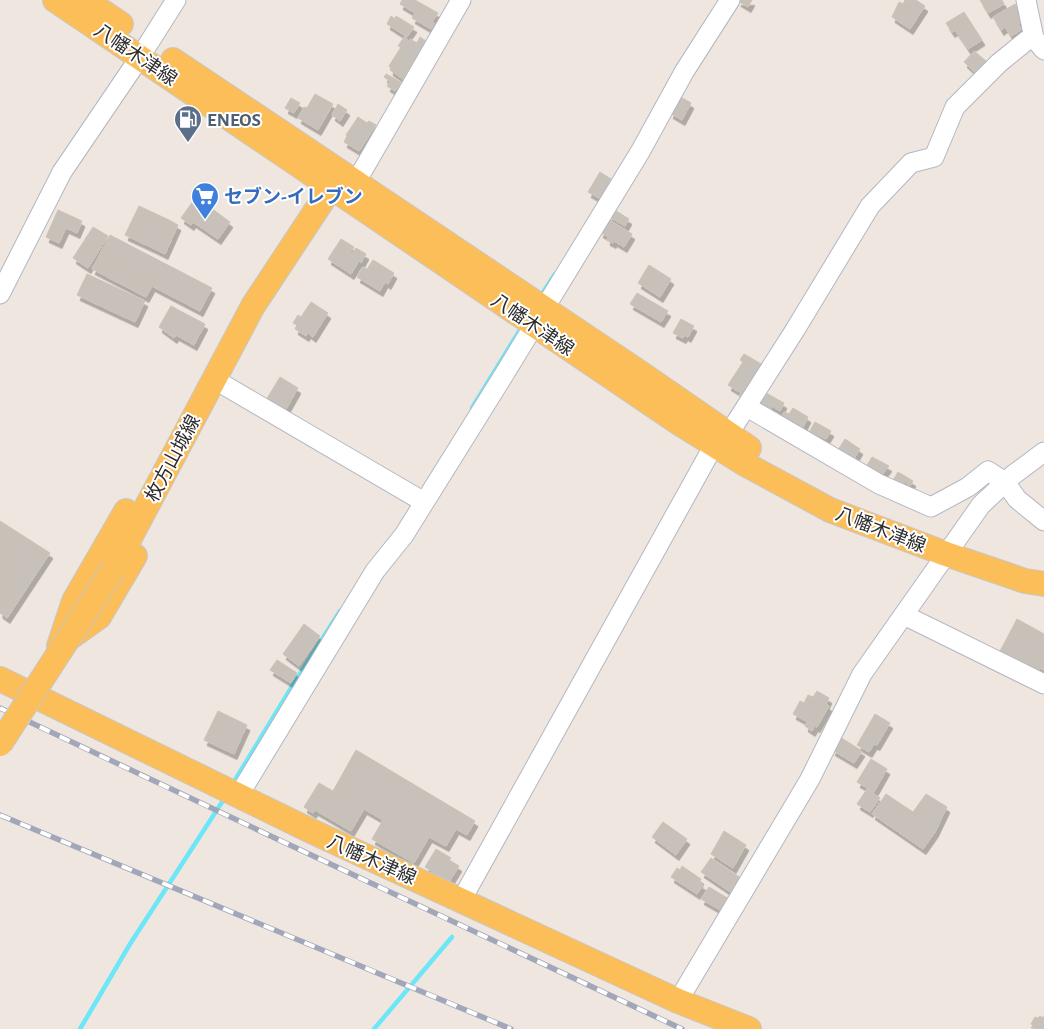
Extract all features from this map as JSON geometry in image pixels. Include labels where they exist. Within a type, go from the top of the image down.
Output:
[{"type":"main road","name":"八幡木津線","points":[[55,0],[144,50],[721,440],[839,503],[948,550],[1026,580],[1044,584]]},
{"type":"main road","name":"八幡木津線","points":[[86,0],[144,50]]},
{"type":"main road","name":"枚方山城線","points":[[0,744],[114,568],[253,306],[344,185]]},
{"type":"main road","points":[[60,645],[100,617],[129,567],[208,423],[224,386],[253,306]]},
{"type":"main road","points":[[30,693],[60,645],[74,601],[127,510],[157,452],[210,365],[253,306]]},
{"type":"main road","name":"八幡木津線","points":[[948,550],[1044,578]]},
{"type":"main road","name":"八幡木津線","points":[[0,679],[309,830],[462,899],[558,946],[678,1001],[749,1029]]},
{"type":"street","points":[[0,294],[6,268],[62,172],[176,0]]},
{"type":"street","points":[[344,185],[461,0]]},
{"type":"street","points":[[239,795],[375,571],[404,535],[539,317],[640,152],[684,72],[730,0]]},
{"type":"street","points":[[462,899],[721,440],[747,407],[870,206],[911,164],[934,157],[956,107],[999,63],[1026,41],[1039,44],[1026,0]]},
{"type":"street","points":[[224,386],[424,502]]},
{"type":"street","points":[[747,407],[879,484],[931,507],[968,487],[988,471],[1006,482],[1017,499],[1044,521]]},
{"type":"street","points":[[678,1001],[810,780],[862,674],[981,505],[1006,482],[1044,452]]},
{"type":"street","points":[[904,615],[1044,684]]},
{"type":"building","points":[[402,0],[415,0],[438,13],[432,22],[434,23],[431,29],[412,18],[415,13],[400,4]]},
{"type":"building","points":[[738,0],[752,0],[748,7]]},
{"type":"building","points":[[905,0],[916,0],[925,6],[910,29],[892,17],[899,2],[903,4]]},
{"type":"building","points":[[980,0],[1002,0],[1004,4],[988,13]]},
{"type":"building","points":[[1015,4],[1025,20],[1018,24],[1021,30],[1011,36],[1005,27],[1001,30],[993,17]]},
{"type":"building","points":[[964,12],[982,40],[968,49],[955,30],[952,32],[946,23]]},
{"type":"building","points":[[391,16],[395,19],[396,16],[414,27],[407,37],[387,24]]},
{"type":"building","points":[[404,37],[409,41],[410,39],[417,43],[420,37],[426,41],[403,79],[390,70],[389,66],[401,47],[398,46]]},
{"type":"building","points":[[974,51],[986,61],[976,73],[964,62]]},
{"type":"building","points":[[386,74],[401,82],[395,91],[387,86],[390,81],[384,77]]},
{"type":"building","points":[[315,94],[333,104],[318,130],[298,118],[304,107],[307,108]]},
{"type":"building","points":[[679,96],[691,103],[682,120],[670,113]]},
{"type":"building","points":[[291,98],[300,103],[294,113],[285,108]]},
{"type":"building","points":[[338,104],[347,110],[340,121],[332,115]]},
{"type":"building","points":[[358,117],[367,123],[369,121],[376,125],[359,151],[344,142],[346,135]]},
{"type":"building","points":[[600,172],[611,179],[599,198],[588,192]]},
{"type":"building","name":"セブン-イレブン","points":[[196,197],[230,222],[218,239],[193,222],[191,225],[181,218]]},
{"type":"building","points":[[139,206],[169,220],[155,249],[125,235]]},
{"type":"building","points":[[613,209],[629,219],[625,226],[608,216]]},
{"type":"building","points":[[58,210],[82,221],[77,233],[66,228],[59,243],[46,237]]},
{"type":"building","points":[[608,219],[632,234],[624,247],[614,241],[613,243],[607,240],[608,237],[600,232]]},
{"type":"building","points":[[169,220],[178,225],[165,254],[155,249]]},
{"type":"building","points":[[93,227],[108,236],[88,268],[73,258]]},
{"type":"building","points":[[110,235],[212,288],[200,311],[98,258]]},
{"type":"building","points":[[341,239],[354,247],[350,253],[352,254],[356,248],[366,254],[351,274],[328,259]]},
{"type":"building","points":[[98,258],[152,286],[146,297],[92,269]]},
{"type":"building","points":[[373,260],[394,273],[388,284],[385,282],[380,291],[357,277],[363,267],[367,269]]},
{"type":"building","points":[[649,265],[671,279],[660,297],[638,283]]},
{"type":"building","points":[[87,274],[145,301],[135,322],[77,295]]},
{"type":"building","points":[[637,293],[668,311],[661,322],[630,304]]},
{"type":"building","points":[[311,302],[328,313],[313,337],[308,333],[306,336],[295,329],[297,325],[293,323],[298,315],[301,317]]},
{"type":"building","points":[[171,306],[205,324],[194,345],[176,335],[174,338],[159,327]]},
{"type":"building","points":[[681,319],[694,326],[688,337],[685,335],[683,338],[673,333]]},
{"type":"building","points":[[744,354],[763,365],[742,399],[739,396],[741,393],[728,385],[743,362],[740,360]]},
{"type":"building","points":[[280,377],[298,388],[285,411],[266,400]]},
{"type":"building","points":[[766,393],[784,403],[780,411],[772,406],[771,409],[760,403]]},
{"type":"building","points":[[793,408],[808,417],[802,429],[780,419],[784,412],[789,414]]},
{"type":"building","points":[[815,422],[831,431],[826,439],[820,436],[818,440],[808,434]]},
{"type":"building","points":[[845,439],[860,449],[854,459],[838,450]]},
{"type":"building","points":[[872,457],[889,466],[881,476],[866,467]]},
{"type":"building","points":[[898,472],[913,481],[910,486],[905,482],[901,488],[892,482]]},
{"type":"building","points":[[0,521],[50,553],[7,618],[0,613]]},
{"type":"building","points":[[1017,619],[1044,634],[1044,670],[1040,668],[1038,673],[999,653]]},
{"type":"building","points":[[304,624],[320,636],[299,666],[283,654]]},
{"type":"building","points":[[277,660],[297,673],[291,683],[270,670]]},
{"type":"building","points":[[817,691],[829,698],[826,704],[829,706],[817,727],[793,714],[800,701],[804,703],[808,695],[813,697]]},
{"type":"building","points":[[218,711],[247,725],[234,754],[204,740]]},
{"type":"building","points":[[875,714],[890,723],[877,745],[874,744],[869,752],[857,745]]},
{"type":"building","points":[[807,722],[815,726],[812,731],[805,726]]},
{"type":"building","points":[[840,737],[862,751],[854,763],[832,750]]},
{"type":"building","points":[[356,750],[475,821],[467,835],[456,829],[446,846],[429,837],[414,863],[372,839],[383,820],[333,791]]},
{"type":"building","points":[[871,759],[887,769],[874,792],[857,782]]},
{"type":"building","points":[[319,783],[364,809],[351,831],[315,810],[313,813],[304,807]]},
{"type":"building","points":[[867,789],[880,798],[870,812],[857,804]]},
{"type":"building","points":[[886,794],[913,812],[926,794],[947,807],[935,832],[923,849],[872,814]]},
{"type":"building","points":[[663,822],[687,839],[676,855],[652,837]]},
{"type":"building","points":[[724,831],[746,845],[733,868],[711,854]]},
{"type":"building","points":[[436,849],[451,858],[449,860],[459,866],[449,882],[425,867]]},
{"type":"building","points":[[711,858],[745,881],[735,895],[701,872]]},
{"type":"building","points":[[682,866],[701,879],[699,883],[703,885],[697,894],[671,877],[677,868],[680,870]]},
{"type":"building","points":[[709,887],[729,899],[722,911],[701,899]]},
{"type":"building","points":[[1040,1016],[1043,1018],[1044,1016],[1044,1029],[1031,1028],[1035,1017],[1038,1018]]},
{"type":"waterway","points":[[540,297],[555,274]]},
{"type":"waterway","points":[[472,408],[523,325]]},
{"type":"waterway","points":[[232,785],[340,611]]},
{"type":"waterway","points":[[80,1029],[130,944],[226,796]]},
{"type":"waterway","points":[[374,1029],[452,937]]},
{"type":"railway","points":[[0,708],[682,1029]]},
{"type":"railway","points":[[0,815],[511,1029]]},
{"type":"place","name":"ENEOS","points":[[188,143]]},
{"type":"place","name":"セブン-イレブン","points":[[205,220]]}]
